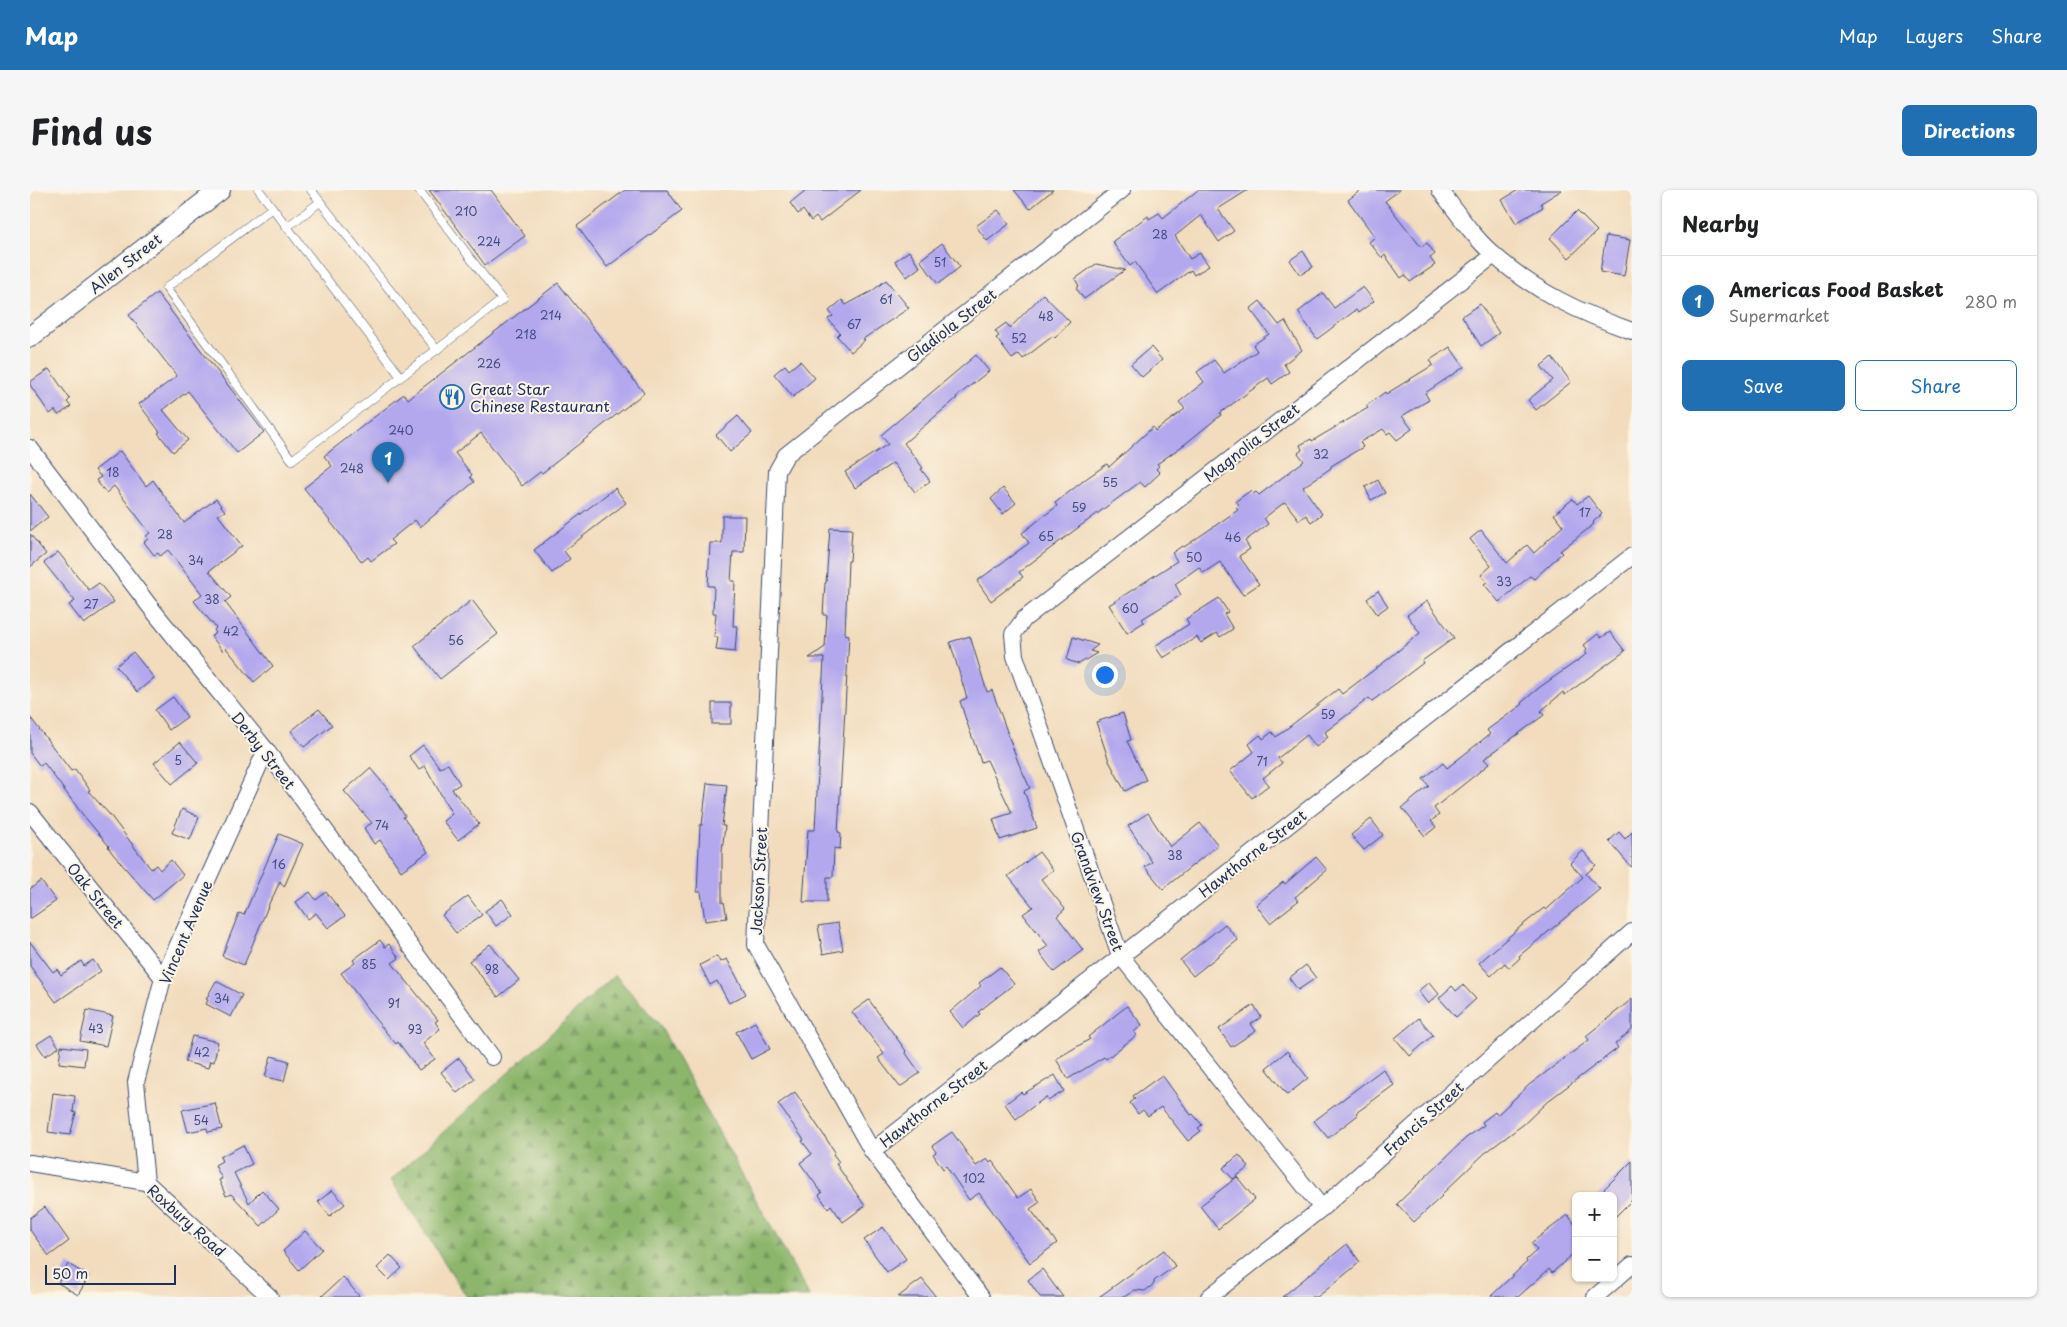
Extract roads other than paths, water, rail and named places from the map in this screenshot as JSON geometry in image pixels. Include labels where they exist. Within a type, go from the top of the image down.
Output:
[{"type":"street","name":"Allen Street","points":[[33,329],[220,190]]},
{"type":"street","name":"Gladiola Street","points":[[782,461],[786,454],[1122,190]]},
{"type":"street","points":[[1440,190],[1473,233],[1494,255],[1523,279],[1553,298],[1579,311],[1632,331]]},
{"type":"street","name":"Magnolia Street","points":[[1013,634],[1024,619],[1494,255]]},
{"type":"street","name":"Derby Street","points":[[30,448],[151,608],[266,750],[492,1057]]},
{"type":"street","name":"Jackson Street","points":[[782,461],[777,471],[756,945],[872,1151],[981,1297]]},
{"type":"street","name":"Hawthorne Street","points":[[872,1151],[1632,556]]},
{"type":"street","name":"Grandview Street","points":[[1013,634],[1015,656],[1120,955],[1322,1208]]},
{"type":"street","name":"Vincent Avenue","points":[[146,1182],[136,1082],[163,978],[266,750]]},
{"type":"street","name":"Oak Street","points":[[30,812],[163,978]]},
{"type":"street","name":"Francis Street","points":[[1209,1297],[1322,1208],[1632,932]]},
{"type":"street","name":"Roxbury Road","points":[[30,1163],[146,1182],[270,1297]]},
{"type":"street","points":[[1595,1297],[1632,1265]]},
{"type":"lane","points":[[258,190],[401,378]]},
{"type":"lane","points":[[311,190],[437,350]]},
{"type":"lane","points":[[272,208],[166,288],[292,460],[502,300],[419,190]]},
{"type":"lane","points":[[287,227],[320,202]]},
{"type":"place","name":"Great Star Chinese Restaurant","points":[[452,397]]},
{"type":"place","name":"Americas Food Basket","points":[[388,483]]}]
